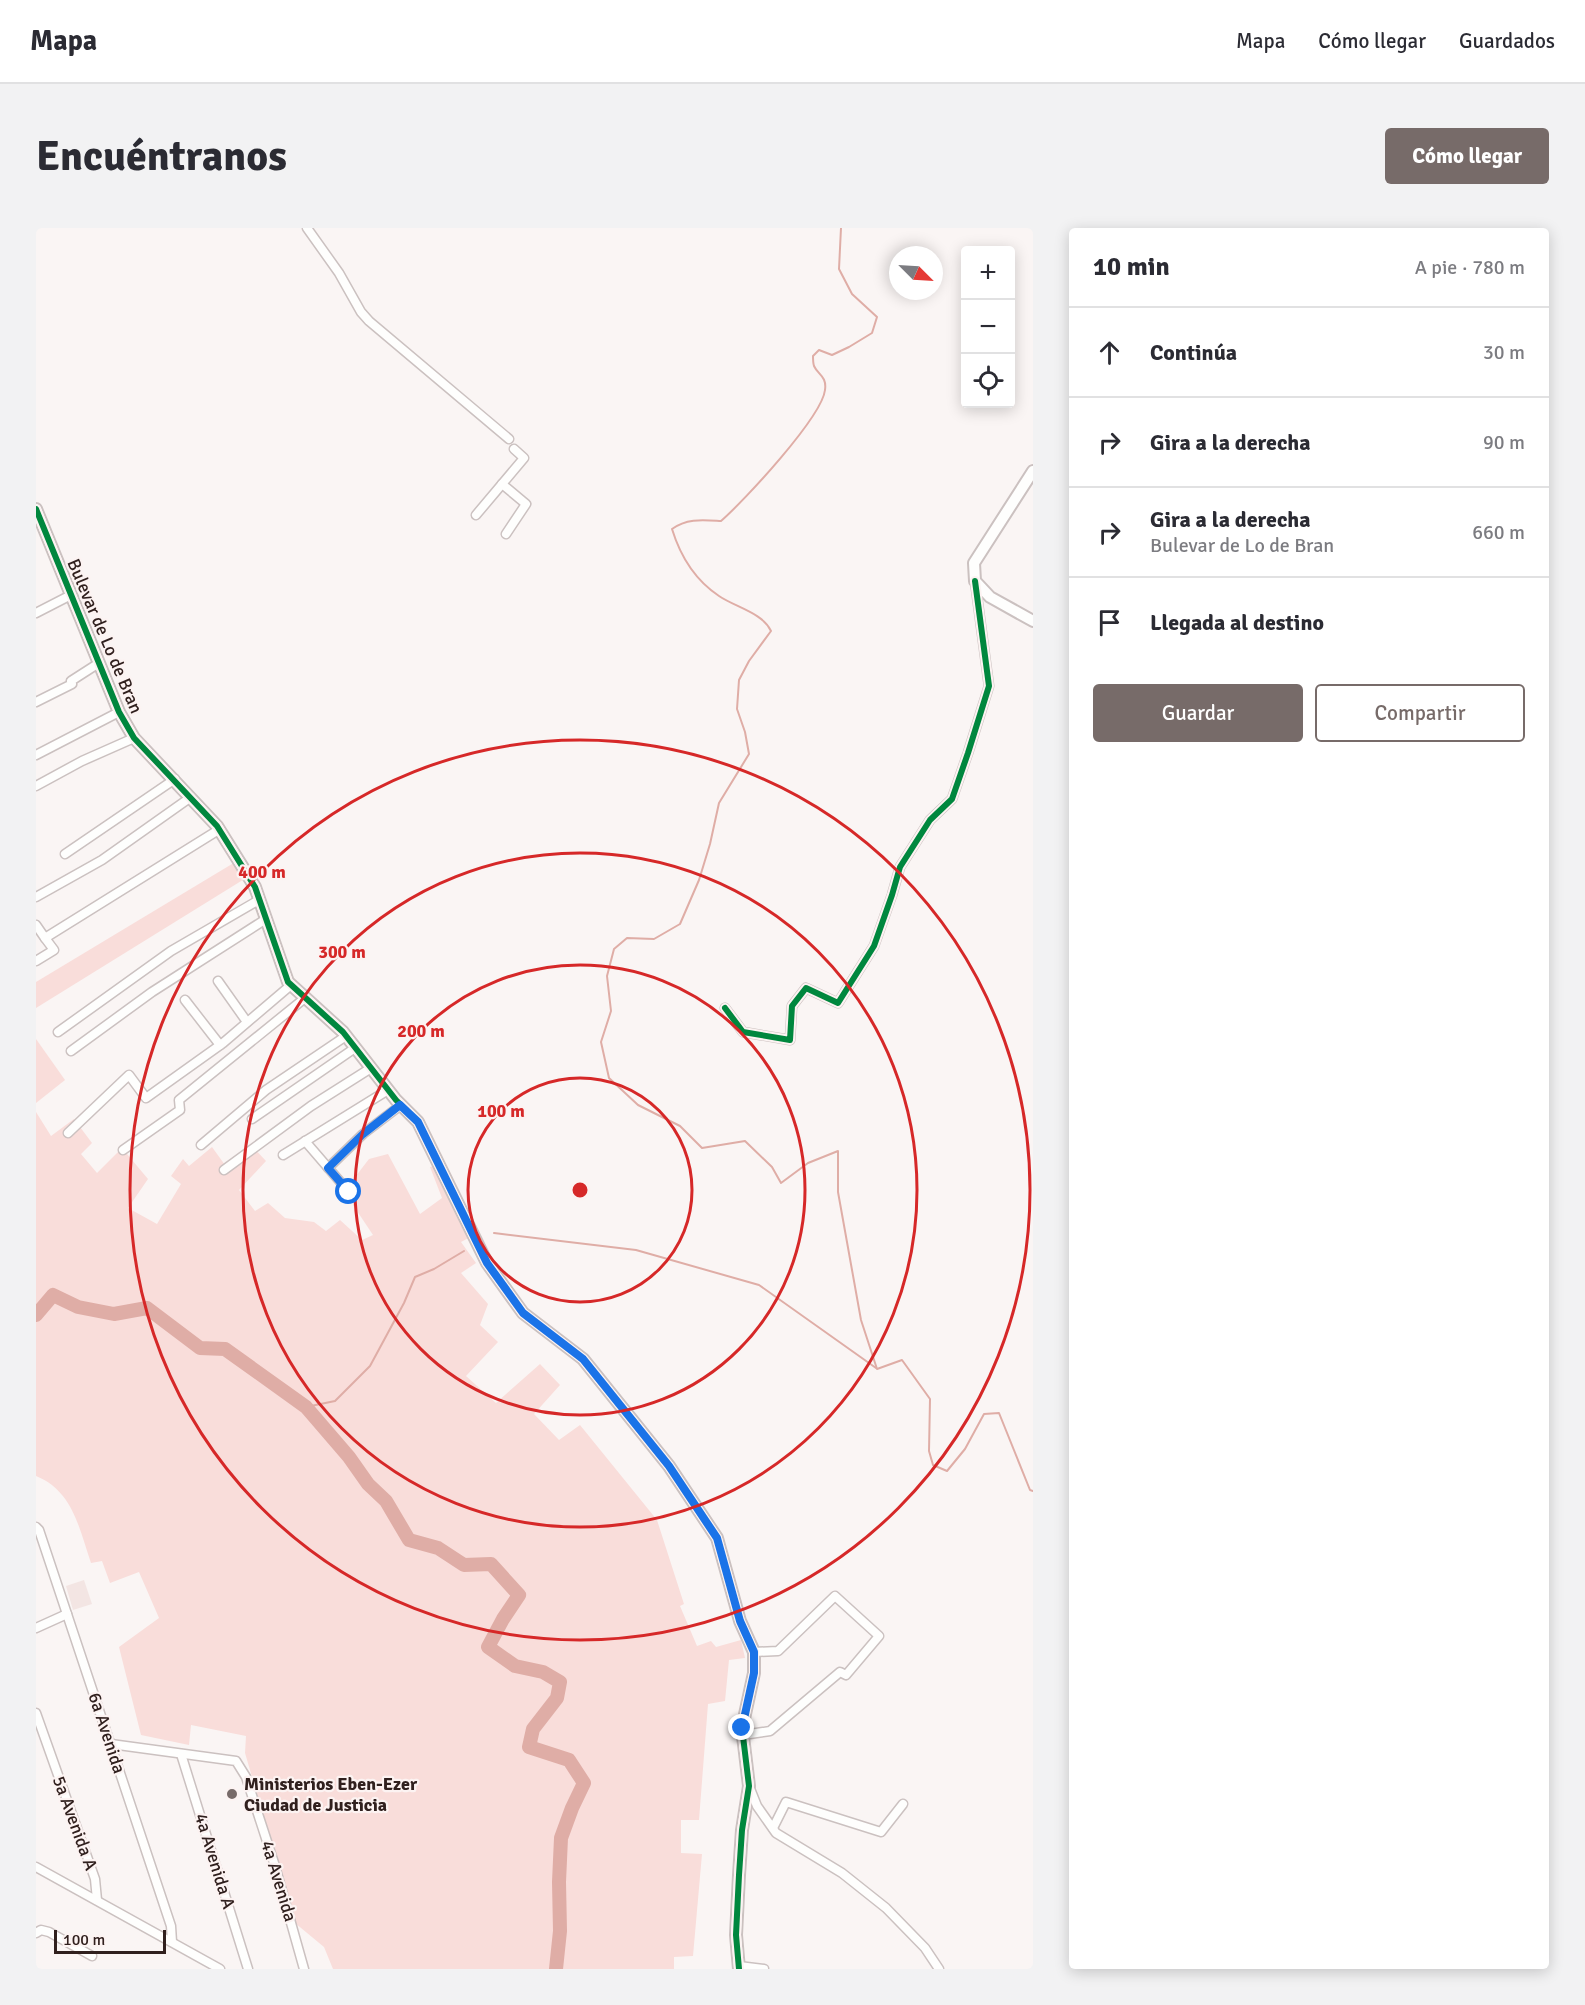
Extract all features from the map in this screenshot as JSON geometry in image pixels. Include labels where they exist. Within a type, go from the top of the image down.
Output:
[{"type":"street","points":[[307,228],[369,321],[509,439]]},
{"type":"street","points":[[476,515],[524,458],[514,449]]},
{"type":"street","points":[[725,1008],[743,1032],[790,1040],[792,1006],[806,988],[838,1003],[874,946],[900,867],[930,820],[952,799],[989,686],[974,563],[1030,483],[1033,471]]},
{"type":"street","points":[[502,484],[526,504],[506,534]]},
{"type":"street","name":"Bulevar de Lo de Bran","points":[[36,509],[119,712],[134,738],[220,829],[255,887],[288,982],[346,1036],[400,1105],[418,1122],[487,1263],[523,1313],[583,1359],[669,1466],[717,1538],[740,1621],[754,1652],[754,1673],[742,1728],[749,1786],[742,1830],[739,1875],[736,1935],[739,1968]]},
{"type":"street","points":[[975,581],[990,597],[1033,621]]},
{"type":"street","points":[[36,614],[70,595]]},
{"type":"street","points":[[36,702],[72,684],[71,681],[99,663]]},
{"type":"street","points":[[36,756],[119,712]]},
{"type":"street","points":[[36,786],[82,761],[134,738]]},
{"type":"street","points":[[65,854],[175,779]]},
{"type":"street","points":[[36,897],[102,860],[191,797]]},
{"type":"street","points":[[45,938],[220,829]]},
{"type":"street","points":[[58,1032],[171,951],[259,900]]},
{"type":"street","points":[[71,1051],[152,992],[266,919]]},
{"type":"street","points":[[36,925],[54,950],[36,962]]},
{"type":"street","points":[[218,981],[247,1022]]},
{"type":"street","points":[[68,1133],[129,1075],[146,1098],[220,1045],[291,985]]},
{"type":"street","points":[[123,1150],[180,1110],[179,1100],[305,998]]},
{"type":"street","points":[[185,1000],[220,1045]]},
{"type":"street","points":[[201,1145],[266,1090],[346,1036]]},
{"type":"street","points":[[252,1119],[355,1048]]},
{"type":"street","points":[[224,1170],[311,1106],[371,1068]]},
{"type":"street","points":[[283,1155],[388,1090]]},
{"type":"street","points":[[328,1168],[363,1134],[400,1105]]},
{"type":"street","points":[[305,1142],[349,1192]]},
{"type":"street","name":"6a Avenida","points":[[36,1527],[39,1530],[171,1926],[172,1941]]},
{"type":"street","points":[[743,1735],[770,1731],[840,1672],[846,1675],[879,1636],[835,1596],[778,1651],[754,1652]]},
{"type":"street","points":[[36,1628],[67,1614]]},
{"type":"street","name":"5a Avenida A","points":[[36,1713],[95,1879],[97,1900]]},
{"type":"street","points":[[111,1744],[182,1754]]},
{"type":"street","name":"4a Avenida","points":[[182,1754],[236,1761],[246,1777],[275,1866],[304,1969]]},
{"type":"street","name":"4a Avenida A","points":[[182,1754],[248,1969]]},
{"type":"street","points":[[749,1786],[757,1806],[776,1833],[842,1873],[886,1908],[925,1948],[939,1969]]},
{"type":"street","points":[[773,1828],[786,1802],[881,1832],[903,1804]]},
{"type":"street","points":[[36,1867],[220,1969]]},
{"type":"street","points":[[36,1933],[47,1930],[92,1956]]},
{"type":"street","points":[[739,1968],[764,1969]]},
{"type":"shaded area","points":[[237,861],[246,878],[36,1008],[36,982]]},
{"type":"shaded area","points":[[36,1039],[65,1080],[36,1103]]},
{"type":"shaded area","points":[[36,1112],[51,1136],[74,1119],[92,1143],[81,1154],[97,1173],[122,1148],[148,1179],[128,1208],[157,1224],[181,1184],[171,1176],[183,1159],[189,1166],[212,1147],[225,1165],[251,1145],[266,1161],[239,1190],[255,1211],[268,1203],[285,1218],[314,1222],[326,1231],[340,1220],[362,1240],[373,1235],[353,1205],[352,1181],[369,1159],[388,1154],[420,1214],[442,1198],[430,1167],[442,1164],[476,1234],[461,1242],[476,1263],[461,1273],[488,1304],[480,1325],[498,1342],[466,1376],[496,1403],[540,1364],[560,1385],[534,1414],[559,1440],[580,1425],[657,1520],[684,1604],[680,1606],[697,1646],[711,1641],[716,1647],[741,1640],[745,1658],[729,1660],[725,1701],[708,1704],[699,1820],[681,1820],[681,1853],[702,1854],[693,1956],[674,1957],[674,1969],[333,1969],[324,1947],[295,1923],[245,1753],[246,1736],[191,1725],[189,1745],[141,1735],[119,1647],[159,1618],[139,1572],[110,1583],[102,1561],[91,1563],[73,1512],[59,1491],[36,1476]]},
{"type":"shaded area","points":[[84,1580],[92,1604],[73,1610],[66,1586]]},
{"type":"waterway","points":[[841,228],[839,269],[852,294],[877,317],[872,333],[832,355],[819,350],[813,356],[814,366],[825,382],[821,403],[797,438],[732,511],[721,521],[689,521],[672,529],[684,557],[710,590],[762,619],[771,631],[749,661],[739,680],[737,709],[745,732],[749,754],[719,803],[699,880],[680,924],[654,939],[627,938],[614,949],[607,976],[611,1011],[601,1042],[609,1078],[638,1105],[680,1126],[702,1148],[745,1141],[772,1167],[781,1183],[808,1163],[838,1151],[838,1192],[861,1320],[877,1369],[902,1360],[930,1399],[929,1451],[933,1465],[947,1471],[965,1449],[984,1414],[999,1413],[1030,1490],[1033,1491]]},
{"type":"waterway","points":[[494,1233],[636,1250],[759,1285],[876,1368]]},
{"type":"waterway","points":[[306,1407],[335,1401],[370,1366],[404,1303],[415,1277],[434,1269],[464,1251]]},
{"type":"waterway","points":[[36,1315],[53,1295],[78,1307],[114,1314],[147,1308],[200,1348],[225,1349],[306,1407],[349,1457],[368,1484],[386,1501],[409,1540],[438,1548],[464,1565],[491,1564],[519,1595],[488,1647],[515,1666],[543,1672],[560,1682],[557,1698],[533,1729],[529,1747],[569,1760],[584,1783],[561,1838],[560,1931],[556,1969]]},
{"type":"cycle path","points":[[36,509],[119,712],[134,738],[217,826],[255,887],[288,982],[343,1032],[396,1100],[418,1122],[487,1263],[523,1313],[583,1359],[669,1466],[717,1538],[740,1621],[754,1652],[754,1673],[742,1728],[749,1786],[742,1830],[739,1875],[736,1935],[739,1969]]},
{"type":"cycle path","points":[[725,1008],[743,1032],[790,1040],[792,1006],[806,988],[838,1003],[874,946],[900,867],[930,820],[952,799],[989,686],[975,581]]},
{"type":"place","name":"Ministerios Eben-Ezer Ciudad de Justicia","points":[[232,1794]]},
{"type":"route","points":[[349,1192],[328,1168],[363,1134],[400,1105],[418,1122],[487,1263],[523,1313],[583,1359],[669,1466],[717,1538],[740,1621],[754,1652],[754,1673],[742,1728]]}]
